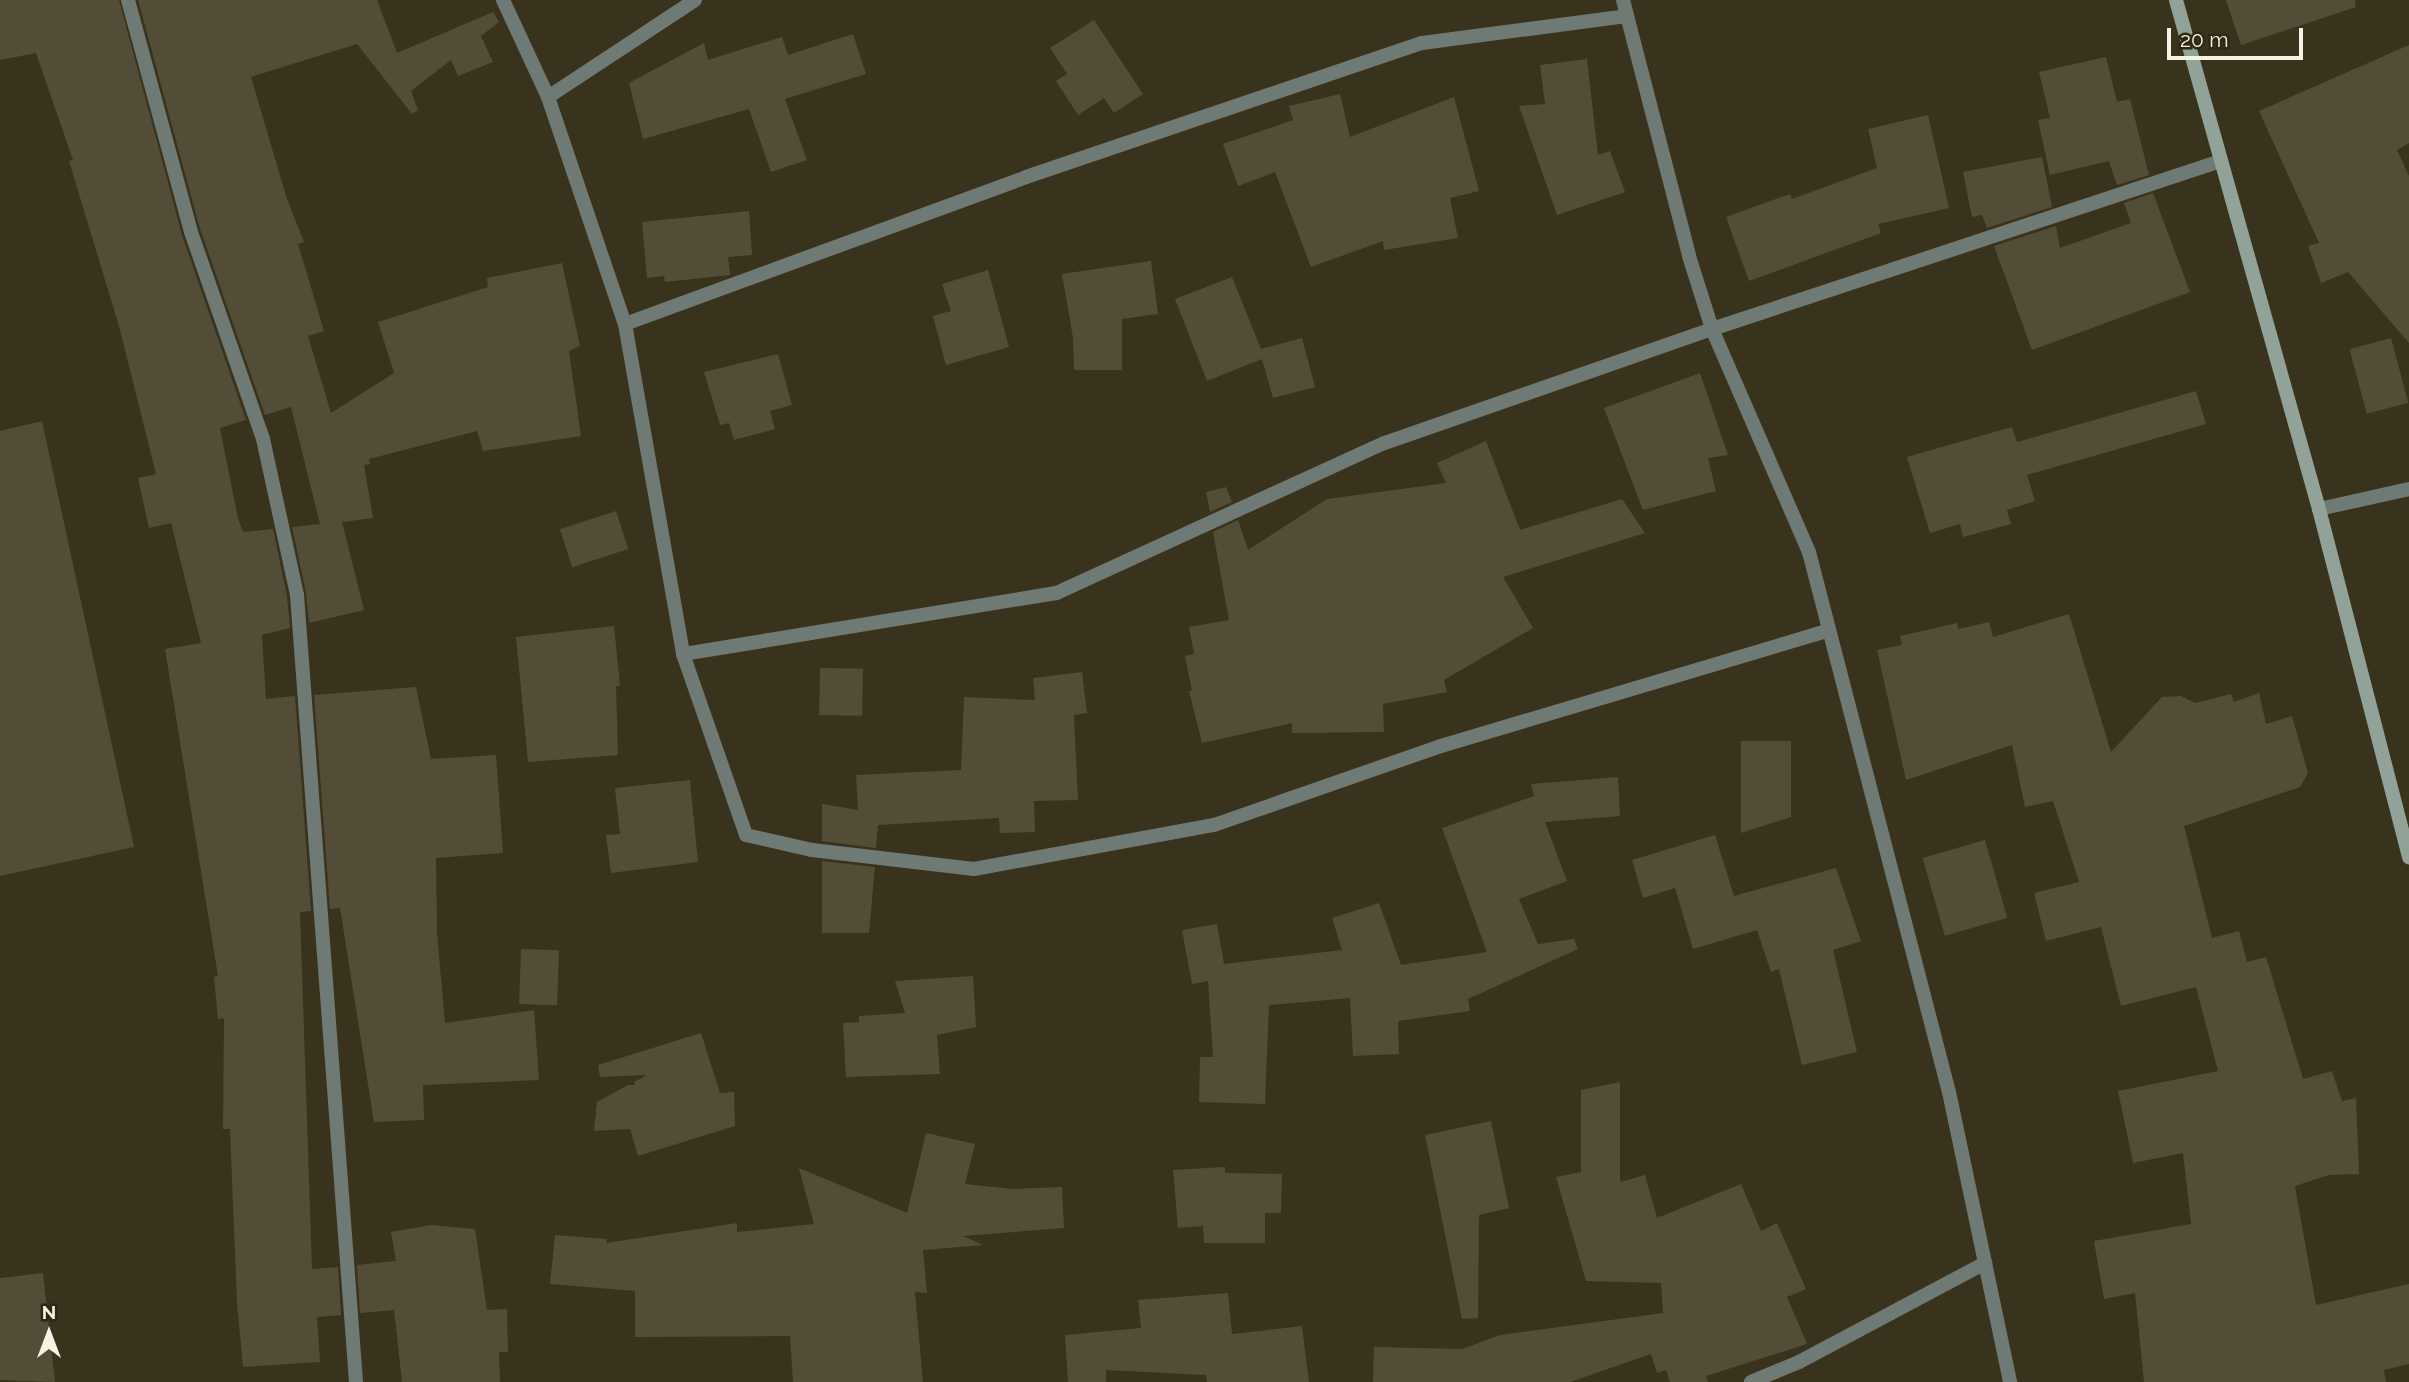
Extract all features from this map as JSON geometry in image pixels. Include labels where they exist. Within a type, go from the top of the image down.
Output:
[{"type":"street","points":[[128,0],[191,232],[263,439],[297,595],[356,1382]]},
{"type":"street","points":[[503,0],[548,97],[625,324],[683,654],[746,835],[812,850],[974,869],[1214,825],[1441,746],[1829,630]]},
{"type":"street","points":[[548,97],[695,0]]},
{"type":"street","points":[[1623,0],[1689,256],[1712,328],[1809,552],[1949,1093],[2010,1382]]},
{"type":"street","points":[[2176,0],[2319,509],[2409,858]]},
{"type":"street","points":[[625,324],[1026,177],[1422,43],[1626,16]]},
{"type":"street","points":[[683,654],[1056,593],[1384,443],[1712,328],[2221,161]]},
{"type":"street","points":[[2319,509],[2409,489]]},
{"type":"street","points":[[1751,1382],[1800,1362],[1985,1263]]},
{"type":"building","points":[[0,0],[119,0],[182,235],[246,420],[220,428],[238,518],[243,532],[273,529],[287,596],[290,628],[262,635],[266,699],[295,696],[311,911],[300,912],[312,1269],[338,1267],[341,1315],[317,1317],[320,1362],[243,1367],[237,1303],[230,1129],[223,1129],[224,1018],[218,1019],[214,977],[218,976],[165,649],[201,643],[171,523],[149,528],[138,478],[156,474],[119,326],[69,161],[73,160],[36,53],[0,60]]},
{"type":"building","points":[[138,0],[377,0],[397,53],[493,12],[499,22],[481,36],[493,62],[458,76],[451,60],[411,91],[418,110],[412,114],[357,44],[251,77],[287,199],[304,242],[298,244],[324,331],[308,336],[331,413],[394,373],[378,322],[488,287],[487,278],[562,263],[580,346],[569,351],[581,436],[483,451],[477,431],[369,459],[370,464],[364,465],[373,518],[342,522],[364,610],[309,623],[306,593],[292,527],[320,524],[291,407],[265,415],[200,229]]},
{"type":"building","points":[[2226,0],[2355,0],[2356,7],[2241,45]]},
{"type":"building","points":[[1094,20],[1143,94],[1114,113],[1104,98],[1078,115],[1056,81],[1067,74],[1050,48]]},
{"type":"building","points":[[853,34],[866,74],[785,99],[807,160],[771,172],[749,109],[643,139],[629,83],[704,43],[708,60],[782,37],[788,55]]},
{"type":"building","points":[[2409,45],[2409,143],[2397,150],[2409,176],[2409,343],[2348,272],[2321,283],[2308,246],[2319,243],[2259,111]]},
{"type":"building","points":[[2106,57],[2117,102],[2130,99],[2149,175],[2117,185],[2109,161],[2050,175],[2038,120],[2050,118],[2039,72]]},
{"type":"building","points":[[1587,59],[1598,155],[1610,151],[1625,192],[1557,215],[1519,106],[1545,104],[1540,65]]},
{"type":"building","points":[[1340,94],[1350,137],[1454,97],[1479,191],[1450,198],[1458,238],[1384,250],[1383,241],[1311,267],[1275,172],[1238,186],[1223,144],[1293,120],[1289,106]]},
{"type":"building","points":[[1928,115],[1949,208],[1878,224],[1881,233],[1749,281],[1726,217],[1790,194],[1792,199],[1877,168],[1868,129]]},
{"type":"building","points":[[2042,157],[2052,207],[1987,228],[1982,215],[1972,217],[1963,172]]},
{"type":"building","points":[[2153,193],[2190,292],[2032,350],[1994,246],[2056,226],[2060,248],[2131,223],[2124,203]]},
{"type":"building","points":[[749,211],[752,255],[728,257],[730,275],[665,282],[664,276],[647,278],[642,222]]},
{"type":"building","points":[[1151,261],[1158,314],[1122,319],[1122,370],[1074,370],[1073,338],[1062,274]]},
{"type":"building","points":[[988,270],[1009,347],[946,365],[933,316],[951,311],[942,284]]},
{"type":"building","points":[[1232,277],[1261,349],[1302,338],[1315,387],[1273,398],[1262,359],[1207,381],[1175,299]]},
{"type":"building","points":[[2391,338],[2408,403],[2367,414],[2349,349]]},
{"type":"building","points":[[778,354],[792,405],[770,411],[775,429],[734,440],[729,423],[720,425],[704,372]]},
{"type":"building","points":[[1700,373],[1728,455],[1708,458],[1716,491],[1643,510],[1604,408]]},
{"type":"building","points":[[2196,391],[2206,424],[2027,475],[2035,501],[2007,510],[2011,524],[1963,537],[1960,524],[1930,533],[1907,457],[2012,427],[2017,442]]},
{"type":"building","points":[[42,421],[134,847],[0,876],[0,431]]},
{"type":"building","points":[[1486,441],[1520,530],[1622,499],[1645,533],[1503,577],[1533,628],[1444,680],[1447,692],[1383,704],[1384,732],[1292,733],[1292,723],[1202,743],[1189,691],[1192,691],[1185,656],[1194,654],[1189,627],[1229,620],[1213,532],[1238,520],[1248,550],[1327,499],[1446,483],[1437,463]]},
{"type":"building","points":[[1226,487],[1232,502],[1210,512],[1206,492]]},
{"type":"building","points":[[616,511],[628,549],[572,567],[560,529]]},
{"type":"building","points":[[2069,614],[2111,752],[2162,697],[2181,696],[2195,703],[2231,694],[2234,702],[2259,693],[2266,724],[2292,716],[2308,773],[2300,787],[2184,826],[2212,938],[2239,931],[2247,962],[2266,957],[2303,1079],[2332,1071],[2342,1101],[2356,1098],[2359,1174],[2329,1175],[2295,1186],[2316,1305],[2409,1284],[2409,1364],[2384,1370],[2386,1382],[2144,1382],[2135,1293],[2104,1299],[2094,1241],[2191,1224],[2183,1153],[2133,1163],[2118,1091],[2218,1071],[2196,987],[2121,1006],[2101,927],[2046,941],[2034,893],[2079,882],[2053,801],[2025,807],[2012,745],[1906,780],[1877,650],[1902,645],[1900,636],[1957,623],[1958,629],[1989,622],[1993,637]]},
{"type":"building","points":[[614,626],[620,686],[616,686],[618,755],[528,762],[516,637]]},
{"type":"building","points":[[820,668],[863,669],[862,716],[819,715]]},
{"type":"building","points":[[1082,672],[1087,713],[1074,715],[1078,800],[1034,801],[1035,832],[1000,833],[999,818],[878,825],[876,848],[822,841],[822,804],[858,810],[856,775],[961,770],[964,697],[1035,700],[1033,678]]},
{"type":"building","points":[[416,687],[431,759],[496,755],[503,853],[436,858],[437,933],[445,1023],[534,1010],[539,1080],[423,1085],[424,1120],[374,1122],[340,908],[330,909],[314,695]]},
{"type":"building","points":[[1741,741],[1791,741],[1791,817],[1741,833]]},
{"type":"building","points":[[1618,777],[1620,816],[1545,822],[1567,881],[1519,899],[1538,944],[1574,939],[1578,949],[1468,999],[1470,1011],[1398,1021],[1399,1054],[1353,1056],[1350,998],[1269,1005],[1265,1104],[1199,1102],[1200,1057],[1213,1057],[1208,981],[1192,984],[1182,930],[1217,924],[1224,964],[1342,950],[1332,918],[1379,903],[1401,965],[1487,952],[1442,828],[1534,796],[1531,784]]},
{"type":"building","points":[[690,780],[698,862],[611,873],[606,835],[620,834],[615,788]]},
{"type":"building","points":[[1715,835],[1734,896],[1836,868],[1861,941],[1833,950],[1857,1052],[1802,1065],[1779,969],[1771,972],[1757,930],[1693,949],[1675,888],[1643,898],[1632,860]]},
{"type":"building","points":[[1985,840],[2007,918],[1945,936],[1923,858]]},
{"type":"building","points":[[822,861],[875,867],[869,933],[822,933]]},
{"type":"building","points":[[521,949],[559,950],[557,1005],[519,1004]]},
{"type":"building","points":[[973,976],[976,1027],[937,1035],[940,1074],[846,1077],[843,1023],[859,1022],[859,1016],[905,1013],[895,981]]},
{"type":"building","points":[[701,1033],[720,1093],[734,1092],[735,1126],[638,1156],[630,1129],[594,1131],[597,1102],[628,1085],[635,1085],[634,1082],[647,1075],[600,1077],[598,1065]]},
{"type":"building","points":[[1620,1082],[1620,1182],[1645,1175],[1657,1218],[1741,1184],[1761,1231],[1777,1223],[1806,1289],[1787,1297],[1807,1344],[1706,1376],[1708,1382],[1670,1382],[1666,1370],[1657,1373],[1651,1354],[1570,1382],[1373,1382],[1374,1347],[1462,1349],[1500,1335],[1663,1313],[1661,1283],[1586,1281],[1556,1177],[1581,1172],[1581,1090]]},
{"type":"building","points":[[1491,1121],[1509,1208],[1479,1215],[1478,1318],[1462,1319],[1425,1135]]},
{"type":"building","points":[[926,1133],[975,1144],[965,1184],[1012,1189],[1062,1187],[1064,1228],[963,1236],[983,1245],[923,1250],[927,1293],[915,1292],[923,1382],[793,1382],[790,1336],[635,1337],[635,1291],[550,1284],[555,1235],[607,1239],[606,1243],[737,1223],[737,1232],[814,1224],[799,1168],[907,1213]]},
{"type":"building","points":[[1225,1167],[1225,1173],[1282,1174],[1281,1213],[1265,1213],[1265,1243],[1204,1243],[1203,1226],[1178,1228],[1173,1170]]},
{"type":"building","points":[[431,1225],[475,1229],[487,1310],[507,1309],[508,1352],[499,1352],[500,1382],[402,1382],[394,1310],[360,1313],[357,1265],[396,1261],[391,1232]]},
{"type":"building","points":[[43,1273],[55,1382],[0,1380],[0,1278]]},
{"type":"building","points":[[1228,1293],[1232,1334],[1302,1326],[1309,1382],[1207,1382],[1206,1375],[1106,1370],[1106,1382],[1068,1382],[1065,1335],[1141,1328],[1138,1300]]}]
